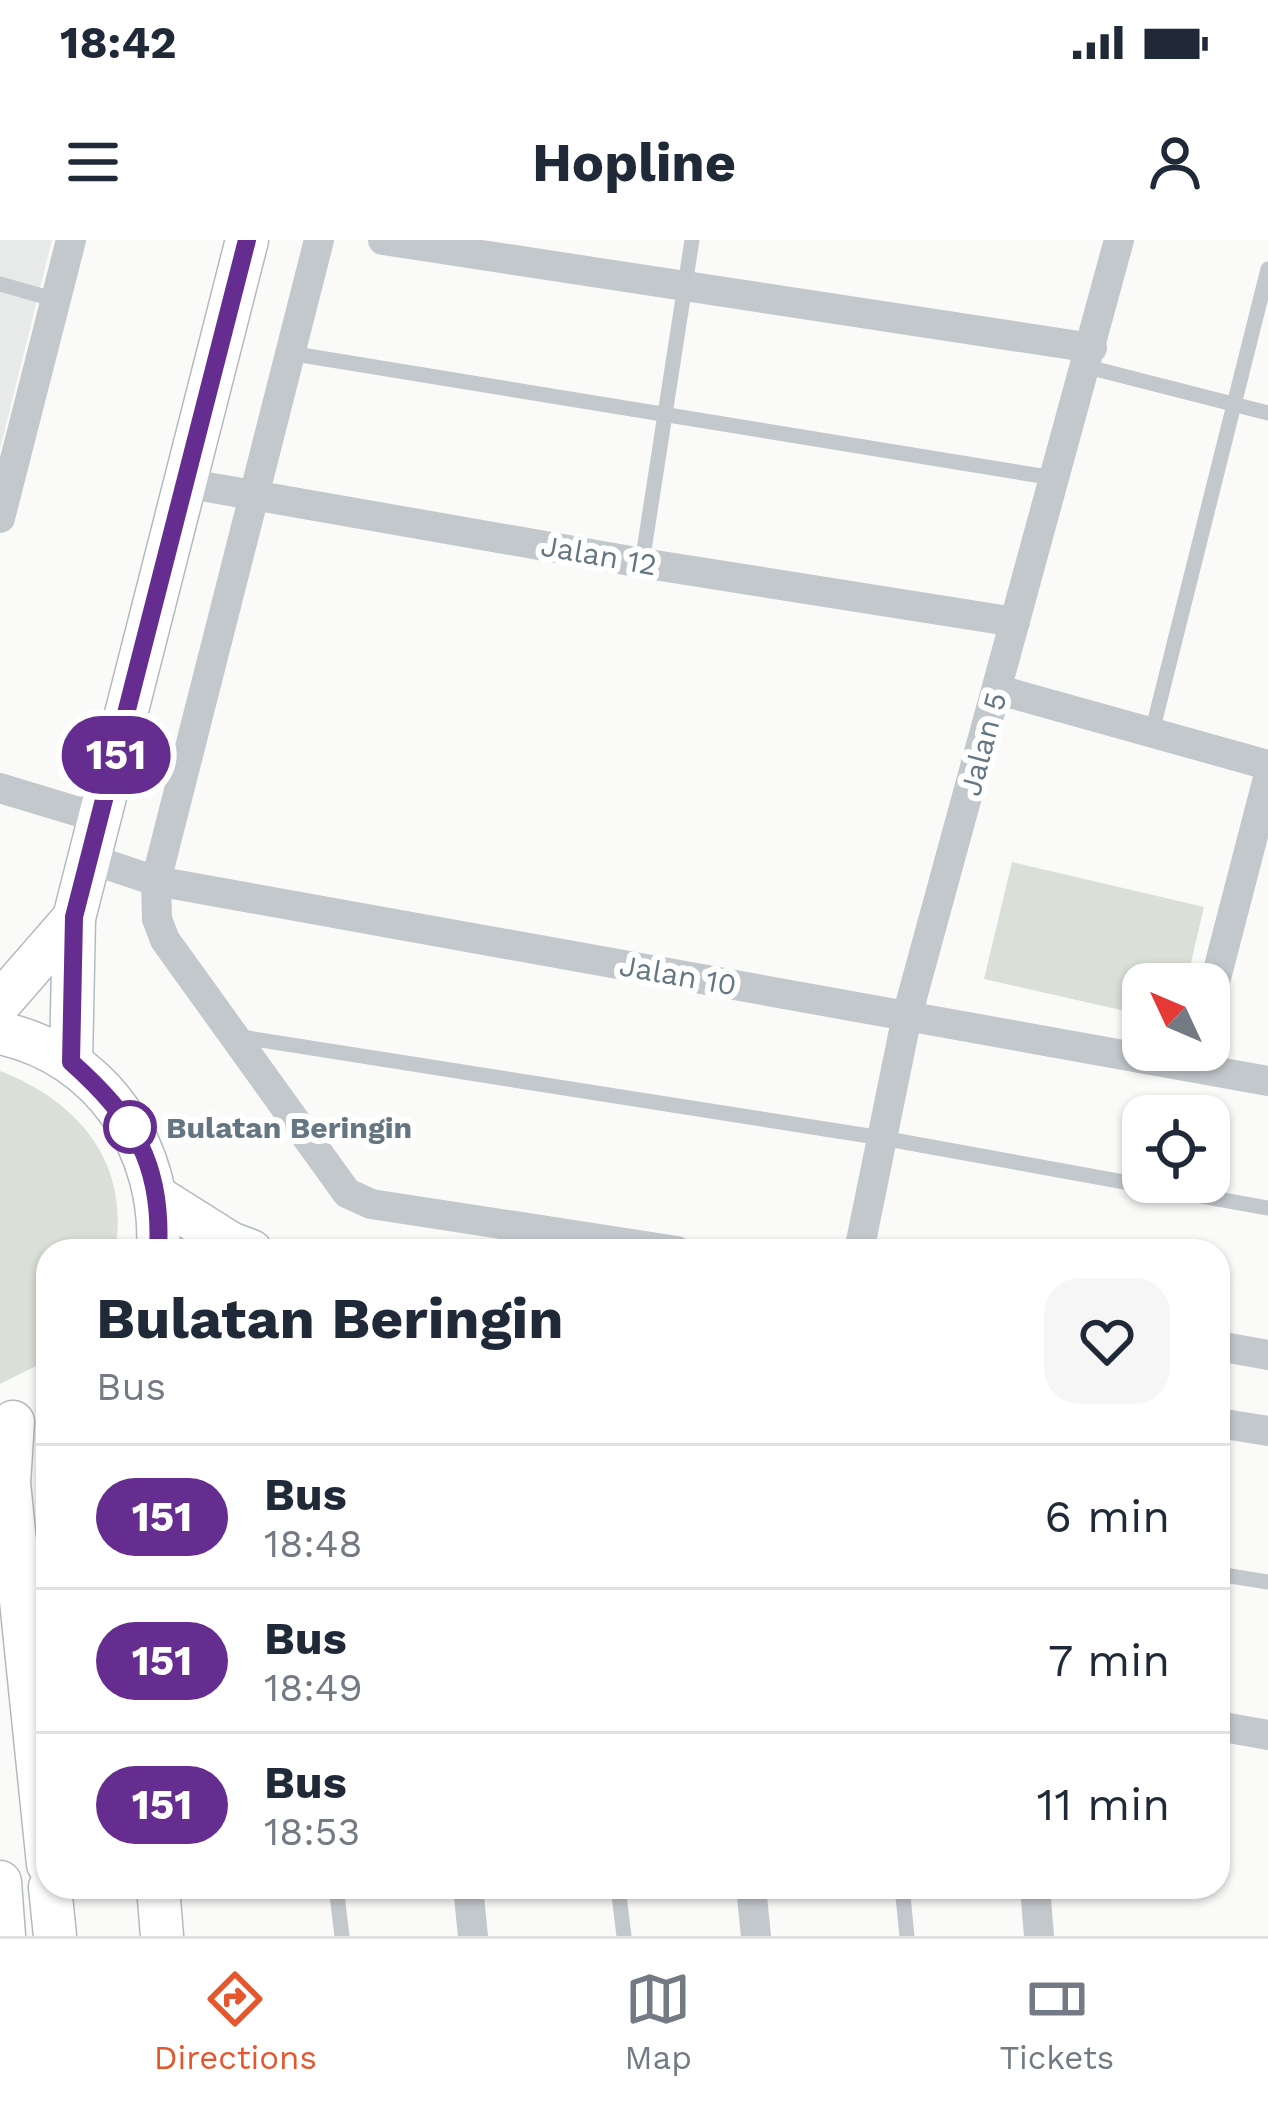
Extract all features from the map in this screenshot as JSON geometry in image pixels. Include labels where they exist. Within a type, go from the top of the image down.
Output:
[{"type":"street","points":[[0,518],[71,240]]},
{"type":"street","points":[[71,1062],[74,917],[248,240]]},
{"type":"street","points":[[320,240],[156,881],[157,919],[165,940],[347,1193],[370,1204],[599,1239]]},
{"type":"street","points":[[383,240],[685,286],[1088,357]]},
{"type":"street","name":"Jalan 5","points":[[862,1239],[908,1016],[1119,240]]},
{"type":"street","name":"Jalan 12","points":[[184,483],[1015,622]]},
{"type":"street","points":[[999,690],[1268,765]]},
{"type":"street","points":[[1220,963],[1268,778]]},
{"type":"street","name":"Jalan 10","points":[[0,788],[94,838],[156,881],[908,1016],[1122,1047]]},
{"type":"street","points":[[0,1003],[74,917]]},
{"type":"street","points":[[0,1034],[26,1039],[71,1062],[112,1098],[142,1144],[158,1197],[158,1239]]},
{"type":"street","name":"Jalan 10","points":[[1230,1069],[1268,1081]]},
{"type":"street","points":[[158,1197],[224,1239]]},
{"type":"street","points":[[1230,1348],[1268,1355]]},
{"type":"street","points":[[20,1418],[9,1483],[36,1747]]},
{"type":"street","points":[[1230,1425],[1268,1431]]},
{"type":"street","points":[[1230,1728],[1268,1735]]},
{"type":"street","points":[[0,1882],[4,1936]]},
{"type":"street","points":[[51,1899],[55,1936]]},
{"type":"street","points":[[159,1899],[163,1936]]},
{"type":"street","points":[[469,1899],[473,1936]]},
{"type":"street","points":[[752,1899],[756,1936]]},
{"type":"street","points":[[1036,1899],[1039,1936]]},
{"type":"lane","points":[[642,563],[692,240]]},
{"type":"lane","points":[[1152,732],[1268,269]]},
{"type":"lane","points":[[0,284],[56,300]]},
{"type":"lane","points":[[289,353],[1054,478]]},
{"type":"lane","points":[[1088,357],[1268,413]]},
{"type":"lane","points":[[234,1036],[882,1138],[1268,1208]]},
{"type":"lane","points":[[1230,1576],[1268,1582]]},
{"type":"lane","points":[[337,1899],[342,1936]]},
{"type":"lane","points":[[619,1899],[624,1936]]},
{"type":"lane","points":[[903,1899],[907,1936]]},
{"type":"shaded area","points":[[0,240],[52,240],[0,449]]},
{"type":"shaded area","points":[[1012,862],[1204,907],[1191,963],[1122,963],[1122,1010],[984,979]]},
{"type":"shaded area","points":[[0,1071],[53,1099],[93,1139],[115,1190],[118,1219],[116,1239],[36,1239],[36,1366],[0,1384]]},
{"type":"bus line","name":"151","points":[[158,1239],[158,1197],[142,1144],[112,1098],[71,1062],[74,917],[247,240]]},
{"type":"place","name":"Bulatan Beringin","points":[[130,1127]]}]
